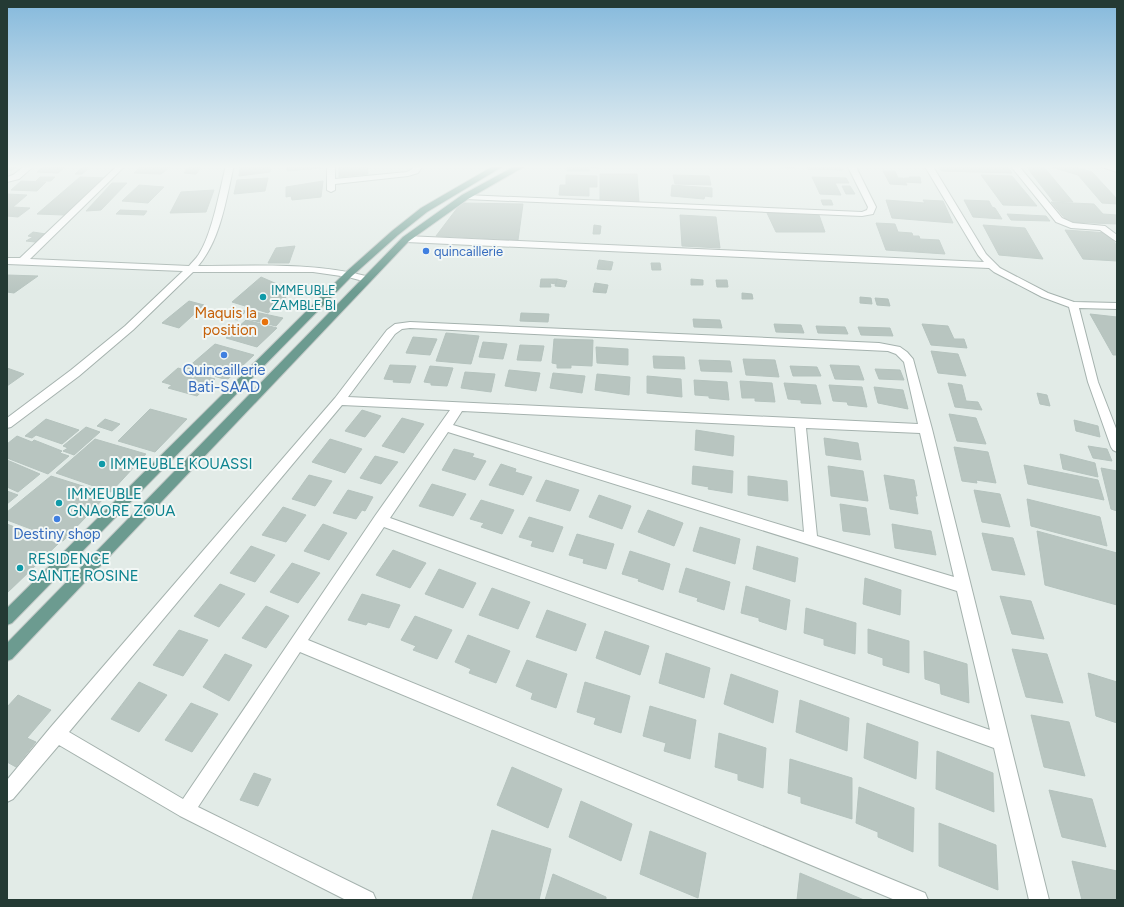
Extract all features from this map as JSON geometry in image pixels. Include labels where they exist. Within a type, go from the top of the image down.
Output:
[{"type":"main road","points":[[7,618],[349,274],[428,207]]},
{"type":"main road","points":[[7,654],[406,239],[450,207]]},
{"type":"street","points":[[22,261],[78,207]]},
{"type":"street","points":[[7,424],[129,328],[191,269],[202,255],[209,242],[220,207]]},
{"type":"street","points":[[706,207],[862,214],[870,212],[872,207]]},
{"type":"street","points":[[954,207],[982,254],[997,270],[1045,295],[1073,305],[1117,306]]},
{"type":"street","points":[[1050,207],[1064,223],[1102,228],[1117,239]]},
{"type":"street","points":[[406,239],[992,265]]},
{"type":"street","points":[[7,260],[191,269],[313,269],[349,274],[367,279]]},
{"type":"street","points":[[1073,305],[1093,382],[1117,447]]},
{"type":"street","points":[[7,793],[339,401],[391,332],[399,326],[410,324],[890,348],[899,350],[905,355],[909,362],[1039,900]]},
{"type":"street","points":[[339,401],[458,408],[926,429]]},
{"type":"street","points":[[186,810],[380,520],[458,408]]},
{"type":"street","points":[[800,423],[811,540]]},
{"type":"street","points":[[445,427],[962,586]]},
{"type":"street","points":[[380,520],[1000,742]]},
{"type":"street","points":[[297,643],[918,900]]},
{"type":"street","points":[[56,734],[186,810],[366,900]]},
{"type":"building","points":[[7,207],[30,208],[18,217],[7,216]]},
{"type":"building","points":[[45,207],[73,207],[64,215],[37,214]]},
{"type":"building","points":[[89,207],[104,207],[101,210],[86,211]]},
{"type":"building","points":[[173,207],[208,207],[206,212],[170,213]]},
{"type":"building","points":[[458,207],[523,207],[518,240],[436,236]]},
{"type":"building","points":[[888,207],[946,207],[953,223],[892,218]]},
{"type":"building","points":[[968,207],[993,207],[1002,219],[973,217]]},
{"type":"building","points":[[1056,207],[1097,207],[1103,214],[1117,215],[1117,224],[1068,222]]},
{"type":"building","points":[[120,210],[147,211],[144,215],[116,214]]},
{"type":"building","points":[[767,213],[819,215],[825,232],[776,232]]},
{"type":"building","points":[[1007,214],[1046,216],[1050,221],[1011,220]]},
{"type":"building","points":[[680,215],[716,217],[720,248],[682,246]]},
{"type":"building","points":[[876,223],[895,224],[898,232],[912,233],[913,236],[919,236],[920,239],[939,240],[945,254],[886,250]]},
{"type":"building","points":[[594,225],[601,226],[600,234],[593,234]]},
{"type":"building","points":[[983,225],[1025,228],[1043,259],[999,255]]},
{"type":"building","points":[[1065,230],[1108,233],[1117,246],[1117,261],[1083,259]]},
{"type":"building","points":[[33,232],[46,234],[35,242],[26,241],[33,237],[28,236]]},
{"type":"building","points":[[295,246],[289,263],[268,263],[276,248]]},
{"type":"building","points":[[599,260],[613,262],[611,270],[597,269]]},
{"type":"building","points":[[651,263],[660,263],[661,270],[652,270]]},
{"type":"building","points":[[7,275],[38,276],[14,293],[7,292]]},
{"type":"building","name":"IMMEUBLE ZAMBLE BI","points":[[261,277],[293,291],[268,313],[232,302]]},
{"type":"building","points":[[541,279],[557,279],[556,284],[550,283],[551,287],[540,287]]},
{"type":"building","points":[[557,279],[567,281],[565,287],[555,286]]},
{"type":"building","points":[[691,279],[703,280],[703,285],[691,285]]},
{"type":"building","points":[[716,280],[727,280],[728,287],[717,287]]},
{"type":"building","points":[[595,283],[608,285],[606,293],[593,292]]},
{"type":"building","points":[[742,293],[752,294],[753,299],[742,299]]},
{"type":"building","points":[[860,297],[871,298],[872,304],[860,303]]},
{"type":"building","points":[[875,298],[888,299],[890,306],[877,305]]},
{"type":"building","points":[[189,301],[204,305],[179,328],[162,323]]},
{"type":"building","points":[[238,310],[246,311],[238,320],[230,319]]},
{"type":"building","points":[[255,312],[283,318],[276,326],[247,319]]},
{"type":"building","points":[[521,313],[549,314],[548,322],[520,321]]},
{"type":"building","points":[[1090,314],[1117,317],[1117,355],[1113,355]]},
{"type":"building","points":[[693,319],[720,320],[722,328],[694,327]]},
{"type":"building","points":[[246,320],[277,328],[257,347],[226,338]]},
{"type":"building","points":[[774,324],[801,325],[804,333],[776,332]]},
{"type":"building","points":[[922,324],[948,326],[954,339],[964,339],[967,348],[931,345]]},
{"type":"building","points":[[816,326],[845,327],[848,334],[818,333]]},
{"type":"building","points":[[858,327],[890,328],[893,336],[861,335]]},
{"type":"building","points":[[446,333],[479,336],[471,364],[436,361]]},
{"type":"building","points":[[413,337],[437,339],[430,355],[406,353]]},
{"type":"building","points":[[554,339],[593,340],[592,366],[571,365],[571,368],[557,368],[557,364],[552,363]]},
{"type":"building","points":[[483,342],[507,344],[503,359],[479,357]]},
{"type":"building","points":[[215,344],[254,355],[227,380],[187,368]]},
{"type":"building","points":[[520,345],[544,346],[541,361],[517,360]]},
{"type":"building","points":[[596,347],[628,349],[628,365],[597,363]]},
{"type":"building","points":[[931,351],[958,354],[966,376],[938,373]]},
{"type":"building","points":[[653,356],[684,357],[685,369],[654,368]]},
{"type":"building","points":[[743,359],[775,360],[779,377],[746,375]]},
{"type":"building","points":[[699,360],[730,361],[732,372],[701,371]]},
{"type":"building","points":[[390,365],[416,366],[410,383],[393,382],[394,380],[384,379]]},
{"type":"building","points":[[830,365],[859,366],[864,380],[835,379]]},
{"type":"building","points":[[430,366],[453,368],[447,386],[431,385],[431,383],[424,382]]},
{"type":"building","points":[[790,366],[817,367],[821,376],[793,376]]},
{"type":"building","points":[[7,368],[24,374],[7,386]]},
{"type":"building","points":[[178,368],[215,379],[197,396],[168,388],[172,385],[162,382]]},
{"type":"building","points":[[875,369],[900,370],[904,380],[879,379]]},
{"type":"building","points":[[509,370],[540,373],[536,391],[505,386]]},
{"type":"building","points":[[465,372],[495,374],[491,392],[461,388]]},
{"type":"building","points":[[553,373],[585,376],[582,393],[550,388]]},
{"type":"building","points":[[597,374],[630,377],[629,395],[595,390]]},
{"type":"building","points":[[647,376],[681,379],[682,397],[647,393]]},
{"type":"building","points":[[694,380],[727,382],[729,400],[695,395]]},
{"type":"building","points":[[740,381],[772,383],[775,402],[755,401],[755,398],[742,398]]},
{"type":"building","points":[[784,383],[816,385],[821,404],[801,403],[801,400],[788,399]]},
{"type":"building","points":[[948,383],[962,385],[966,401],[978,402],[982,410],[955,407]]},
{"type":"building","points":[[829,385],[862,387],[867,407],[848,405],[847,402],[833,401]]},
{"type":"building","points":[[874,387],[903,390],[908,409],[878,403]]},
{"type":"building","points":[[1037,393],[1047,395],[1050,406],[1040,404]]},
{"type":"building","points":[[150,409],[187,419],[155,452],[118,441]]},
{"type":"building","points":[[362,410],[381,416],[365,437],[345,431]]},
{"type":"building","points":[[949,414],[976,418],[986,444],[957,441]]},
{"type":"building","points":[[402,418],[424,424],[404,453],[382,446]]},
{"type":"building","points":[[46,419],[79,430],[62,444],[36,435],[32,438],[25,436]]},
{"type":"building","points":[[105,419],[120,424],[112,431],[97,426]]},
{"type":"building","points":[[1074,420],[1098,426],[1100,437],[1076,431]]},
{"type":"building","points":[[86,427],[100,432],[74,455],[63,451],[68,448],[63,446]]},
{"type":"building","points":[[696,430],[734,436],[733,456],[695,450]]},
{"type":"building","points":[[17,436],[32,442],[34,440],[62,451],[60,453],[69,456],[48,474],[7,458],[7,444]]},
{"type":"building","points":[[824,438],[858,443],[861,460],[826,455]]},
{"type":"building","name":"IMMEUBLE KOUASSI","points":[[95,439],[146,454],[111,492],[56,473]]},
{"type":"building","points":[[330,439],[362,449],[345,473],[312,462]]},
{"type":"building","points":[[1088,446],[1107,449],[1112,461],[1093,458]]},
{"type":"building","points":[[954,447],[988,452],[996,483],[976,480],[977,483],[962,481]]},
{"type":"building","points":[[454,449],[474,454],[472,457],[486,461],[475,480],[442,470]]},
{"type":"building","points":[[1060,454],[1095,463],[1098,477],[1063,469]]},
{"type":"building","points":[[375,456],[398,462],[381,484],[360,478]]},
{"type":"building","points":[[7,460],[40,474],[18,492],[7,487]]},
{"type":"building","points":[[501,464],[516,469],[515,472],[532,477],[523,495],[489,485]]},
{"type":"building","points":[[1024,465],[1098,480],[1104,500],[1028,484]]},
{"type":"building","points":[[693,466],[733,471],[732,493],[708,489],[709,487],[692,484]]},
{"type":"building","points":[[828,466],[863,471],[868,501],[831,496]]},
{"type":"building","points":[[1101,468],[1117,471],[1117,511],[1111,509]]},
{"type":"building","points":[[309,475],[332,481],[315,506],[292,499]]},
{"type":"building","points":[[884,475],[914,480],[918,514],[890,509]]},
{"type":"building","name":"IMMEUBLE GNAORE ZOUA","points":[[51,476],[108,494],[63,541],[7,520],[7,512]]},
{"type":"building","points":[[748,476],[787,481],[788,501],[748,495]]},
{"type":"building","points":[[546,480],[579,490],[570,511],[536,501]]},
{"type":"building","points":[[432,484],[466,494],[453,516],[419,506]]},
{"type":"building","points":[[348,490],[373,497],[365,511],[362,510],[356,519],[333,513]]},
{"type":"building","points":[[974,490],[1000,494],[1010,527],[982,522]]},
{"type":"building","points":[[7,491],[18,495],[7,504]]},
{"type":"building","points":[[599,495],[631,506],[622,529],[589,517]]},
{"type":"building","points":[[1027,499],[1100,517],[1107,546],[1031,526]]},
{"type":"building","points":[[481,500],[514,510],[502,534],[481,527],[484,523],[470,519]]},
{"type":"building","points":[[840,504],[866,508],[870,535],[843,531]]},
{"type":"building","points":[[283,507],[306,515],[286,542],[262,535]]},
{"type":"building","points":[[648,510],[683,523],[674,546],[638,532]]},
{"type":"building","points":[[529,517],[563,527],[553,552],[531,546],[533,541],[519,537]]},
{"type":"building","name":"RESIDENCE SAINTE ROSINE","points":[[7,524],[58,544],[7,593]]},
{"type":"building","points":[[323,524],[347,533],[329,560],[304,551]]},
{"type":"building","points":[[892,524],[931,531],[936,555],[895,548]]},
{"type":"building","points":[[700,527],[740,539],[735,564],[693,551]]},
{"type":"building","points":[[1037,531],[1117,553],[1117,605],[1045,585]]},
{"type":"building","points":[[982,533],[1013,538],[1025,575],[992,570]]},
{"type":"building","points":[[577,534],[614,544],[606,569],[583,563],[584,559],[569,555]]},
{"type":"building","points":[[251,546],[275,555],[255,582],[230,573]]},
{"type":"building","points":[[757,546],[798,558],[795,582],[753,569]]},
{"type":"building","points":[[393,550],[426,563],[410,588],[376,575]]},
{"type":"building","points":[[630,551],[670,564],[663,590],[638,581],[639,579],[622,574]]},
{"type":"building","points":[[292,563],[320,573],[298,603],[270,592]]},
{"type":"building","points":[[686,568],[730,582],[724,610],[697,601],[698,598],[679,592]]},
{"type":"building","points":[[439,569],[476,583],[463,608],[425,594]]},
{"type":"building","points":[[865,578],[901,590],[900,615],[863,604]]},
{"type":"building","points":[[220,584],[245,594],[219,627],[194,616]]},
{"type":"building","points":[[746,586],[790,600],[786,630],[759,621],[759,618],[741,613]]},
{"type":"building","points":[[492,588],[530,602],[518,629],[479,615]]},
{"type":"building","points":[[362,594],[400,605],[389,628],[368,622],[366,625],[348,620]]},
{"type":"building","points":[[1000,596],[1031,601],[1044,639],[1012,634]]},
{"type":"building","points":[[266,606],[289,616],[266,648],[242,638]]},
{"type":"building","points":[[806,608],[856,623],[855,654],[824,645],[824,639],[804,633]]},
{"type":"building","points":[[547,610],[586,624],[576,651],[536,637]]},
{"type":"building","points":[[415,616],[452,630],[437,659],[413,650],[416,646],[401,640]]},
{"type":"building","points":[[868,629],[909,641],[909,673],[883,665],[883,658],[868,653]]},
{"type":"building","points":[[179,630],[208,640],[183,676],[153,665]]},
{"type":"building","points":[[605,631],[649,646],[640,675],[596,658]]},
{"type":"building","points":[[468,635],[510,651],[496,683],[469,673],[471,669],[455,662]]},
{"type":"building","points":[[1012,649],[1047,654],[1063,703],[1026,697]]},
{"type":"building","points":[[924,651],[967,664],[969,703],[941,694],[940,684],[925,679]]},
{"type":"building","points":[[666,653],[710,668],[704,698],[659,683]]},
{"type":"building","points":[[225,654],[252,665],[229,701],[203,687]]},
{"type":"building","points":[[527,660],[567,674],[556,708],[531,699],[533,693],[516,686]]},
{"type":"building","points":[[1088,673],[1117,682],[1117,723],[1096,716]]},
{"type":"building","points":[[731,674],[778,691],[773,723],[724,704]]},
{"type":"building","points":[[139,682],[167,695],[139,732],[111,719]]},
{"type":"building","points":[[585,682],[630,696],[621,733],[594,724],[596,718],[577,712]]},
{"type":"building","points":[[18,695],[51,710],[27,738],[36,742],[16,767],[7,762],[7,707]]},
{"type":"building","points":[[800,700],[849,718],[847,751],[796,732]]},
{"type":"building","points":[[191,703],[218,714],[192,752],[165,740]]},
{"type":"building","points":[[650,706],[696,720],[690,759],[664,751],[666,743],[643,736]]},
{"type":"building","points":[[1031,715],[1069,722],[1085,776],[1044,767]]},
{"type":"building","points":[[867,723],[918,742],[916,779],[864,758]]},
{"type":"building","points":[[719,733],[766,748],[763,788],[738,780],[738,774],[715,767]]},
{"type":"building","points":[[937,751],[993,773],[994,812],[936,789]]},
{"type":"building","points":[[790,759],[852,778],[852,819],[801,803],[801,797],[788,793]]},
{"type":"building","points":[[512,767],[562,789],[548,828],[497,805]]},
{"type":"building","points":[[254,773],[271,779],[258,806],[240,800]]},
{"type":"building","points":[[859,787],[914,808],[913,852],[878,837],[878,832],[856,823]]},
{"type":"building","points":[[1049,790],[1092,799],[1106,847],[1062,837]]},
{"type":"building","points":[[581,801],[632,824],[621,861],[569,837]]},
{"type":"building","points":[[939,823],[996,845],[998,890],[939,866]]},
{"type":"building","points":[[492,830],[551,849],[539,900],[472,900]]},
{"type":"building","points":[[650,831],[706,853],[698,898],[640,874]]},
{"type":"building","points":[[1072,861],[1117,871],[1117,900],[1082,900]]},
{"type":"building","points":[[800,873],[864,900],[797,900]]},
{"type":"building","points":[[553,874],[606,897],[606,900],[545,900]]},
{"type":"place","name":"quincaillerie","points":[[426,251]]},
{"type":"place","name":"IMMEUBLE ZAMBLE BI","points":[[263,297]]},
{"type":"place","name":"Maquis la position","points":[[265,322]]},
{"type":"place","name":"Quincaillerie Bati-SAAD","points":[[224,355]]},
{"type":"place","name":"IMMEUBLE KOUASSI","points":[[102,464]]},
{"type":"place","name":"IMMEUBLE GNAORE ZOUA","points":[[59,503]]},
{"type":"place","name":"Destiny shop","points":[[57,519]]},
{"type":"place","name":"RESIDENCE SAINTE ROSINE","points":[[20,568]]}]
